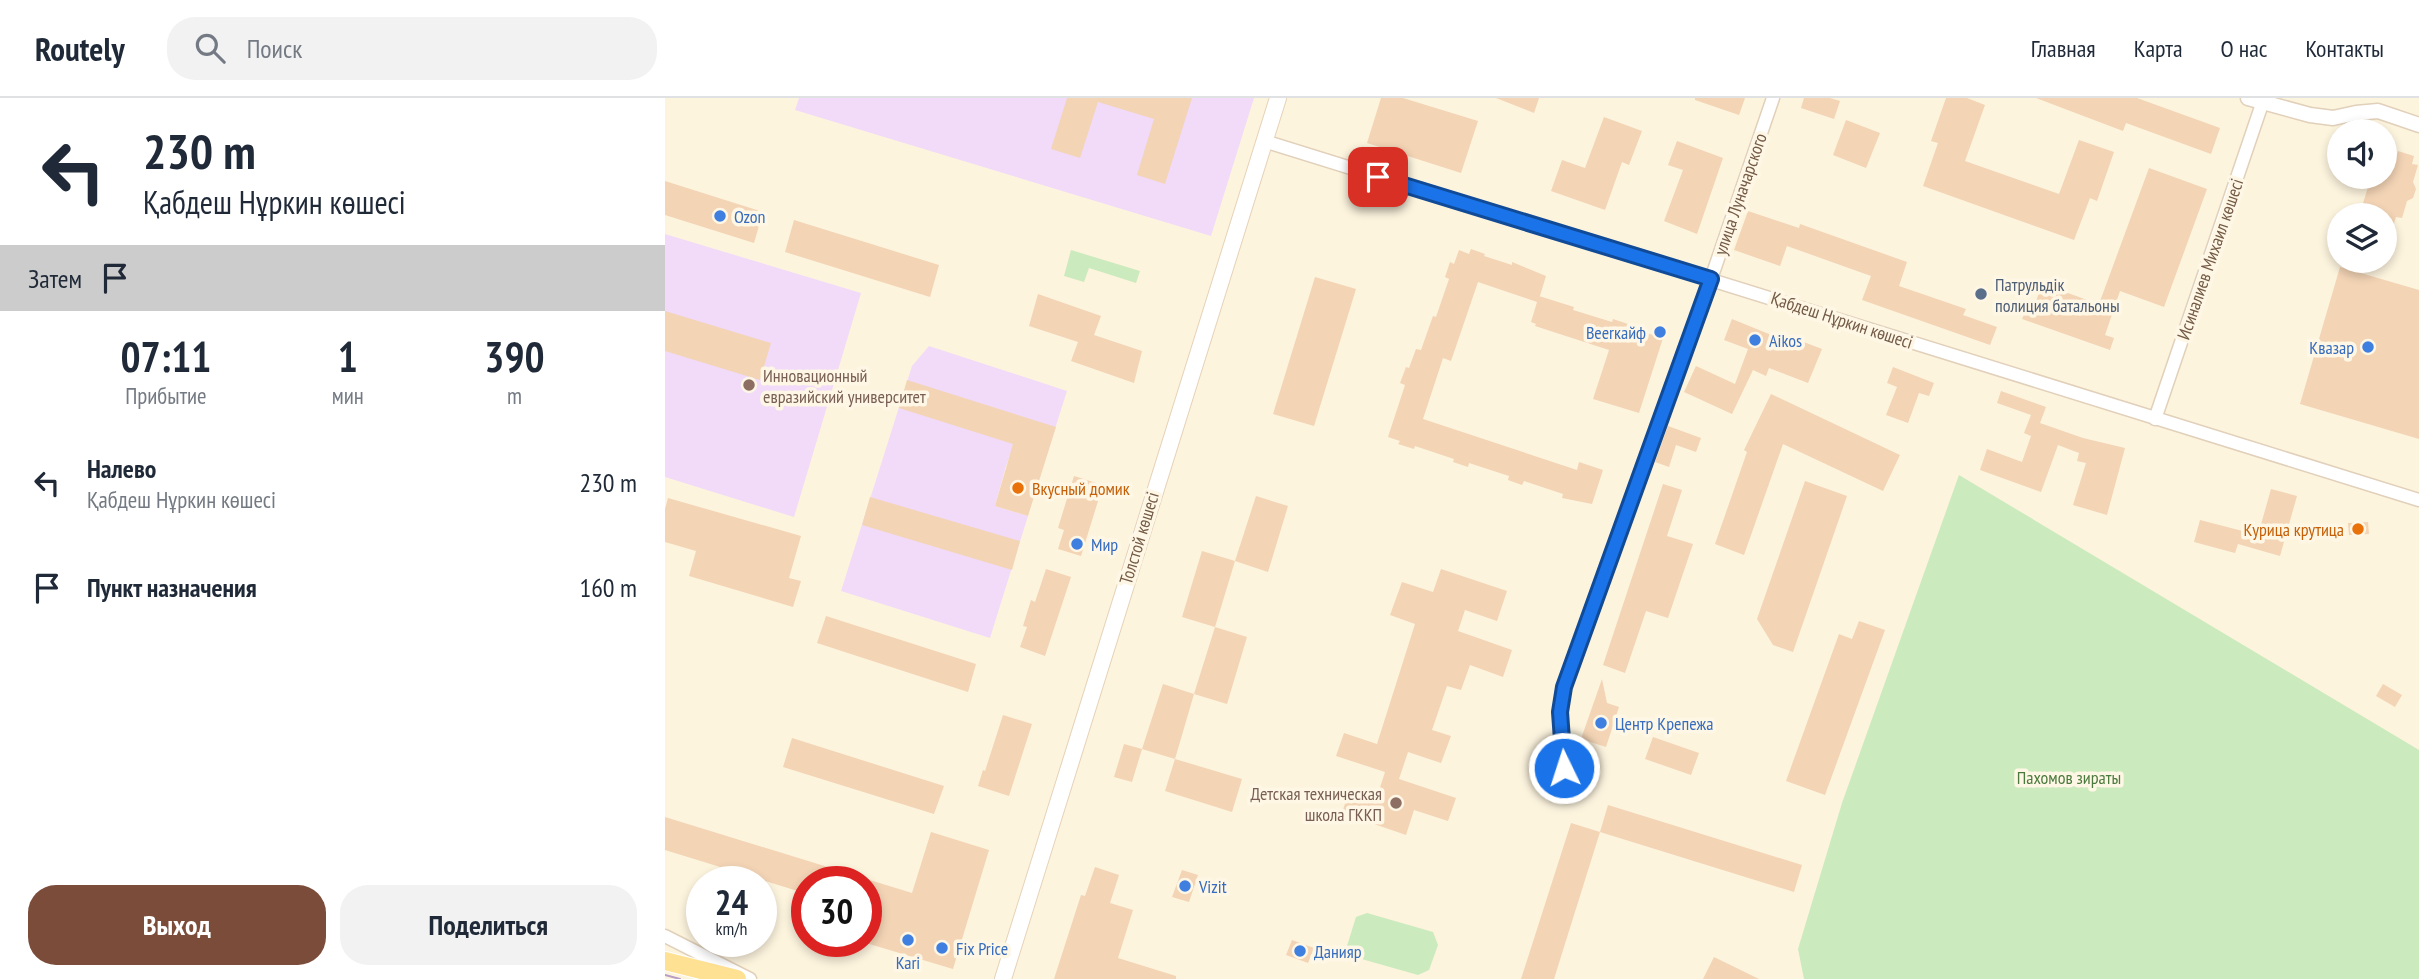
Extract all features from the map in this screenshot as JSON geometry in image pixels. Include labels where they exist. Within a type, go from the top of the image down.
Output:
[{"type":"main road","name":"Толстой көшесі","points":[[1003,979],[1278,98]]},
{"type":"main road","points":[[665,961],[737,979]]},
{"type":"street","name":"улица Луначарского","points":[[1564,768],[1560,712],[1564,687],[1773,98]]},
{"type":"street","points":[[2248,98],[2310,115],[2333,118],[2378,111],[2419,125]]},
{"type":"street","name":"Исиналиев Михаил көшесі","points":[[2155,419],[2264,101]]},
{"type":"street","name":"Қабдеш Нұркин көшесі","points":[[1264,141],[2419,500]]},
{"type":"street","points":[[665,936],[750,979]]},
{"type":"shaded area","points":[[799,98],[1254,98],[1211,236],[795,110]]},
{"type":"shaded area","name":"Инновационный евразийский университет","points":[[665,234],[861,293],[794,517],[665,477]]},
{"type":"shaded area","points":[[929,346],[1067,391],[1047,454],[1014,444],[1006,466],[995,506],[1028,516],[990,638],[841,591],[912,366]]},
{"type":"green space","points":[[1071,250],[1140,271],[1136,283],[1089,268],[1084,282],[1064,276]]},
{"type":"green space","name":"Пахомов зираты","points":[[1959,475],[2419,750],[2419,979],[1804,979],[1798,949],[1842,803]]},
{"type":"green space","points":[[1367,913],[1433,932],[1438,945],[1429,970],[1418,975],[1351,956],[1347,946],[1356,917]]},
{"type":"building","points":[[1067,98],[1192,98],[1165,184],[1137,175],[1154,119],[1098,102],[1080,158],[1051,149]]},
{"type":"building","points":[[1381,98],[1403,98],[1478,121],[1461,173],[1367,143]]},
{"type":"building","points":[[1496,98],[1539,98],[1534,113]]},
{"type":"building","points":[[1695,98],[1745,98],[1739,115]]},
{"type":"building","points":[[1804,98],[1830,98],[1840,101],[1834,119],[1801,108]]},
{"type":"building","points":[[1946,98],[1967,98],[1985,105],[1965,161],[2059,194],[2079,140],[2114,152],[2097,201],[2090,198],[2074,240],[1923,186],[1938,143],[1931,141]]},
{"type":"building","points":[[2036,98],[2137,98],[2220,128],[2211,154],[2126,123],[2123,131]]},
{"type":"building","points":[[1604,117],[1642,131],[1629,165],[1622,162],[1605,210],[1551,191],[1562,160],[1585,168]]},
{"type":"building","points":[[1846,120],[1880,133],[1866,168],[1833,155]]},
{"type":"building","points":[[1677,141],[1723,158],[1697,234],[1664,221],[1683,170],[1668,165]]},
{"type":"building","points":[[2398,151],[2414,156],[2412,164],[2418,165],[2413,182],[2416,189],[2413,198],[2407,201],[2402,218],[2397,217],[2397,203],[2363,203],[2367,189],[2397,189]]},
{"type":"building","points":[[2149,168],[2207,189],[2164,307],[2120,291],[2105,335],[2114,338],[2110,350],[2022,319],[2028,305],[2034,307],[2042,284],[2099,304]]},
{"type":"building","points":[[665,181],[763,212],[754,243],[665,215]]},
{"type":"building","points":[[1748,211],[1799,228],[1800,224],[1907,262],[1899,286],[1966,309],[1963,315],[1997,327],[1990,345],[1862,300],[1871,276],[1787,246],[1780,266],[1734,250]]},
{"type":"building","points":[[794,220],[939,265],[930,297],[785,252]]},
{"type":"building","points":[[1471,249],[1485,254],[1484,256],[1512,265],[1512,262],[1546,276],[1540,296],[1574,307],[1573,310],[1612,322],[1613,319],[1628,324],[1627,327],[1663,338],[1639,413],[1593,399],[1609,350],[1535,326],[1536,324],[1531,322],[1537,302],[1478,282],[1451,361],[1443,358],[1423,419],[1577,470],[1579,462],[1603,470],[1592,504],[1562,498],[1563,494],[1524,481],[1522,485],[1508,480],[1509,476],[1469,463],[1468,467],[1453,462],[1454,459],[1415,446],[1414,449],[1398,444],[1400,441],[1388,437],[1405,385],[1400,383],[1416,349],[1421,350],[1433,316],[1436,317],[1449,279],[1445,277],[1450,262],[1454,264],[1459,250],[1469,254]]},
{"type":"building","name":"Квазар","points":[[2338,273],[2361,273],[2419,290],[2419,439],[2300,404]]},
{"type":"building","points":[[1315,277],[1356,289],[1314,426],[1273,414]]},
{"type":"building","points":[[1038,294],[1101,316],[1094,335],[1142,351],[1134,383],[1071,361],[1078,342],[1029,326]]},
{"type":"building","points":[[665,311],[771,343],[760,380],[665,351]]},
{"type":"building","points":[[1732,319],[1781,339],[1783,334],[1822,349],[1808,383],[1769,368],[1766,376],[1753,370],[1732,414],[1684,392],[1696,366],[1735,384],[1748,349],[1724,340]]},
{"type":"building","points":[[1893,367],[1934,383],[1929,396],[1919,393],[1908,423],[1886,415],[1897,387],[1887,383]]},
{"type":"building","points":[[907,380],[1056,427],[1028,516],[995,506],[1013,444],[899,408]]},
{"type":"building","points":[[2001,391],[2046,407],[2040,423],[2083,438],[2125,448],[2107,515],[2073,505],[2086,463],[2077,461],[2079,453],[2058,445],[2041,492],[1980,470],[1987,449],[2022,462],[2031,436],[2024,433],[2031,415],[1997,403]]},
{"type":"building","points":[[1771,394],[1900,455],[1883,491],[1783,444],[1744,555],[1715,544],[1747,452],[1744,450]]},
{"type":"building","points":[[1668,426],[1701,438],[1696,452],[1676,445],[1669,467],[1655,462]]},
{"type":"building","points":[[1074,476],[1103,485],[1081,556],[1058,549],[1064,530],[1058,528]]},
{"type":"building","points":[[1805,481],[1847,496],[1793,652],[1773,645],[1757,619]]},
{"type":"building","points":[[1663,484],[1682,490],[1667,536],[1693,544],[1668,618],[1646,611],[1625,673],[1603,665]]},
{"type":"building","points":[[2271,489],[2297,496],[2280,556],[2238,544],[2235,553],[2194,542],[2200,520],[2258,535]]},
{"type":"building","points":[[1256,496],[1288,506],[1268,572],[1235,561]]},
{"type":"building","points":[[870,497],[1020,541],[1012,570],[862,525]]},
{"type":"building","points":[[668,498],[801,536],[789,578],[801,581],[793,607],[689,576],[696,551],[665,542],[665,509]]},
{"type":"building","points":[[2368,522],[2369,534],[2349,535],[2348,523]]},
{"type":"building","points":[[1202,551],[1235,561],[1215,627],[1182,617]]},
{"type":"building","points":[[1046,569],[1071,577],[1045,656],[1020,647],[1027,627],[1023,626],[1031,600],[1035,602]]},
{"type":"building","points":[[1441,569],[1507,591],[1497,621],[1465,610],[1458,631],[1512,650],[1503,677],[1470,665],[1461,690],[1447,686],[1432,730],[1451,736],[1441,763],[1408,752],[1399,779],[1456,798],[1448,821],[1414,810],[1406,835],[1342,813],[1350,788],[1377,797],[1385,772],[1336,756],[1344,733],[1377,744],[1415,624],[1390,615],[1402,582],[1433,592]]},
{"type":"building","points":[[826,616],[976,664],[968,692],[817,643]]},
{"type":"building","points":[[1859,621],[1885,630],[1825,795],[1786,781],[1839,634],[1852,639]]},
{"type":"building","points":[[1215,627],[1247,637],[1227,704],[1194,694]]},
{"type":"building","points":[[1602,679],[1607,703],[1619,707],[1606,747],[1581,739]]},
{"type":"building","points":[[1163,684],[1194,694],[1175,759],[1142,749]]},
{"type":"building","points":[[2383,684],[2402,695],[2395,707],[2376,696]]},
{"type":"building","points":[[1003,715],[1032,724],[1009,796],[978,786]]},
{"type":"building","points":[[1653,737],[1699,753],[1691,775],[1645,759]]},
{"type":"building","points":[[792,738],[944,786],[934,814],[783,767]]},
{"type":"building","points":[[1124,744],[1142,749],[1132,782],[1114,777]]},
{"type":"building","points":[[1175,759],[1242,779],[1232,812],[1165,791]]},
{"type":"building","points":[[1608,805],[1802,865],[1794,892],[1600,832]]},
{"type":"building","points":[[665,817],[824,866],[791,866],[791,889],[777,885],[777,866],[717,866],[665,850]]},
{"type":"building","points":[[1571,823],[1600,832],[1554,979],[1521,979]]},
{"type":"building","points":[[931,832],[989,850],[953,969],[882,948],[882,884],[912,893]]},
{"type":"building","points":[[1095,867],[1119,875],[1110,903],[1133,910],[1118,958],[1176,976],[1176,979],[1054,979],[1081,895],[1085,896]]},
{"type":"building","points":[[1182,870],[1198,875],[1189,902],[1172,897]]},
{"type":"building","points":[[1292,940],[1314,948],[1308,963],[1286,955]]},
{"type":"building","points":[[1714,957],[1759,979],[1703,979]]},
{"type":"tram line","points":[[665,975],[680,979]]},
{"type":"place","name":"Ozon","points":[[720,216]]},
{"type":"place","name":"Патрульдік полиция батальоны","points":[[1981,294]]},
{"type":"place","name":"Beerкайф","points":[[1660,332]]},
{"type":"place","name":"Aikos","points":[[1755,340]]},
{"type":"place","name":"Квазар","points":[[2368,347]]},
{"type":"place","name":"Инновационный евразийский университет","points":[[749,385]]},
{"type":"place","name":"Вкусный домик","points":[[1018,488]]},
{"type":"place","name":"Курица крутица","points":[[2358,529]]},
{"type":"place","name":"Мир","points":[[1077,544]]},
{"type":"place","name":"Центр Крепежа","points":[[1601,723]]},
{"type":"place","name":"Детская техническая школа ГККП","points":[[1396,803]]},
{"type":"place","name":"Vizit","points":[[1185,886]]},
{"type":"place","name":"Kari","points":[[908,940]]},
{"type":"place","name":"Fix Price","points":[[942,948]]},
{"type":"place","name":"Данияр","points":[[1300,951]]},
{"type":"route","points":[[1378,177],[1711,279],[1564,687],[1560,712],[1564,768]]}]
